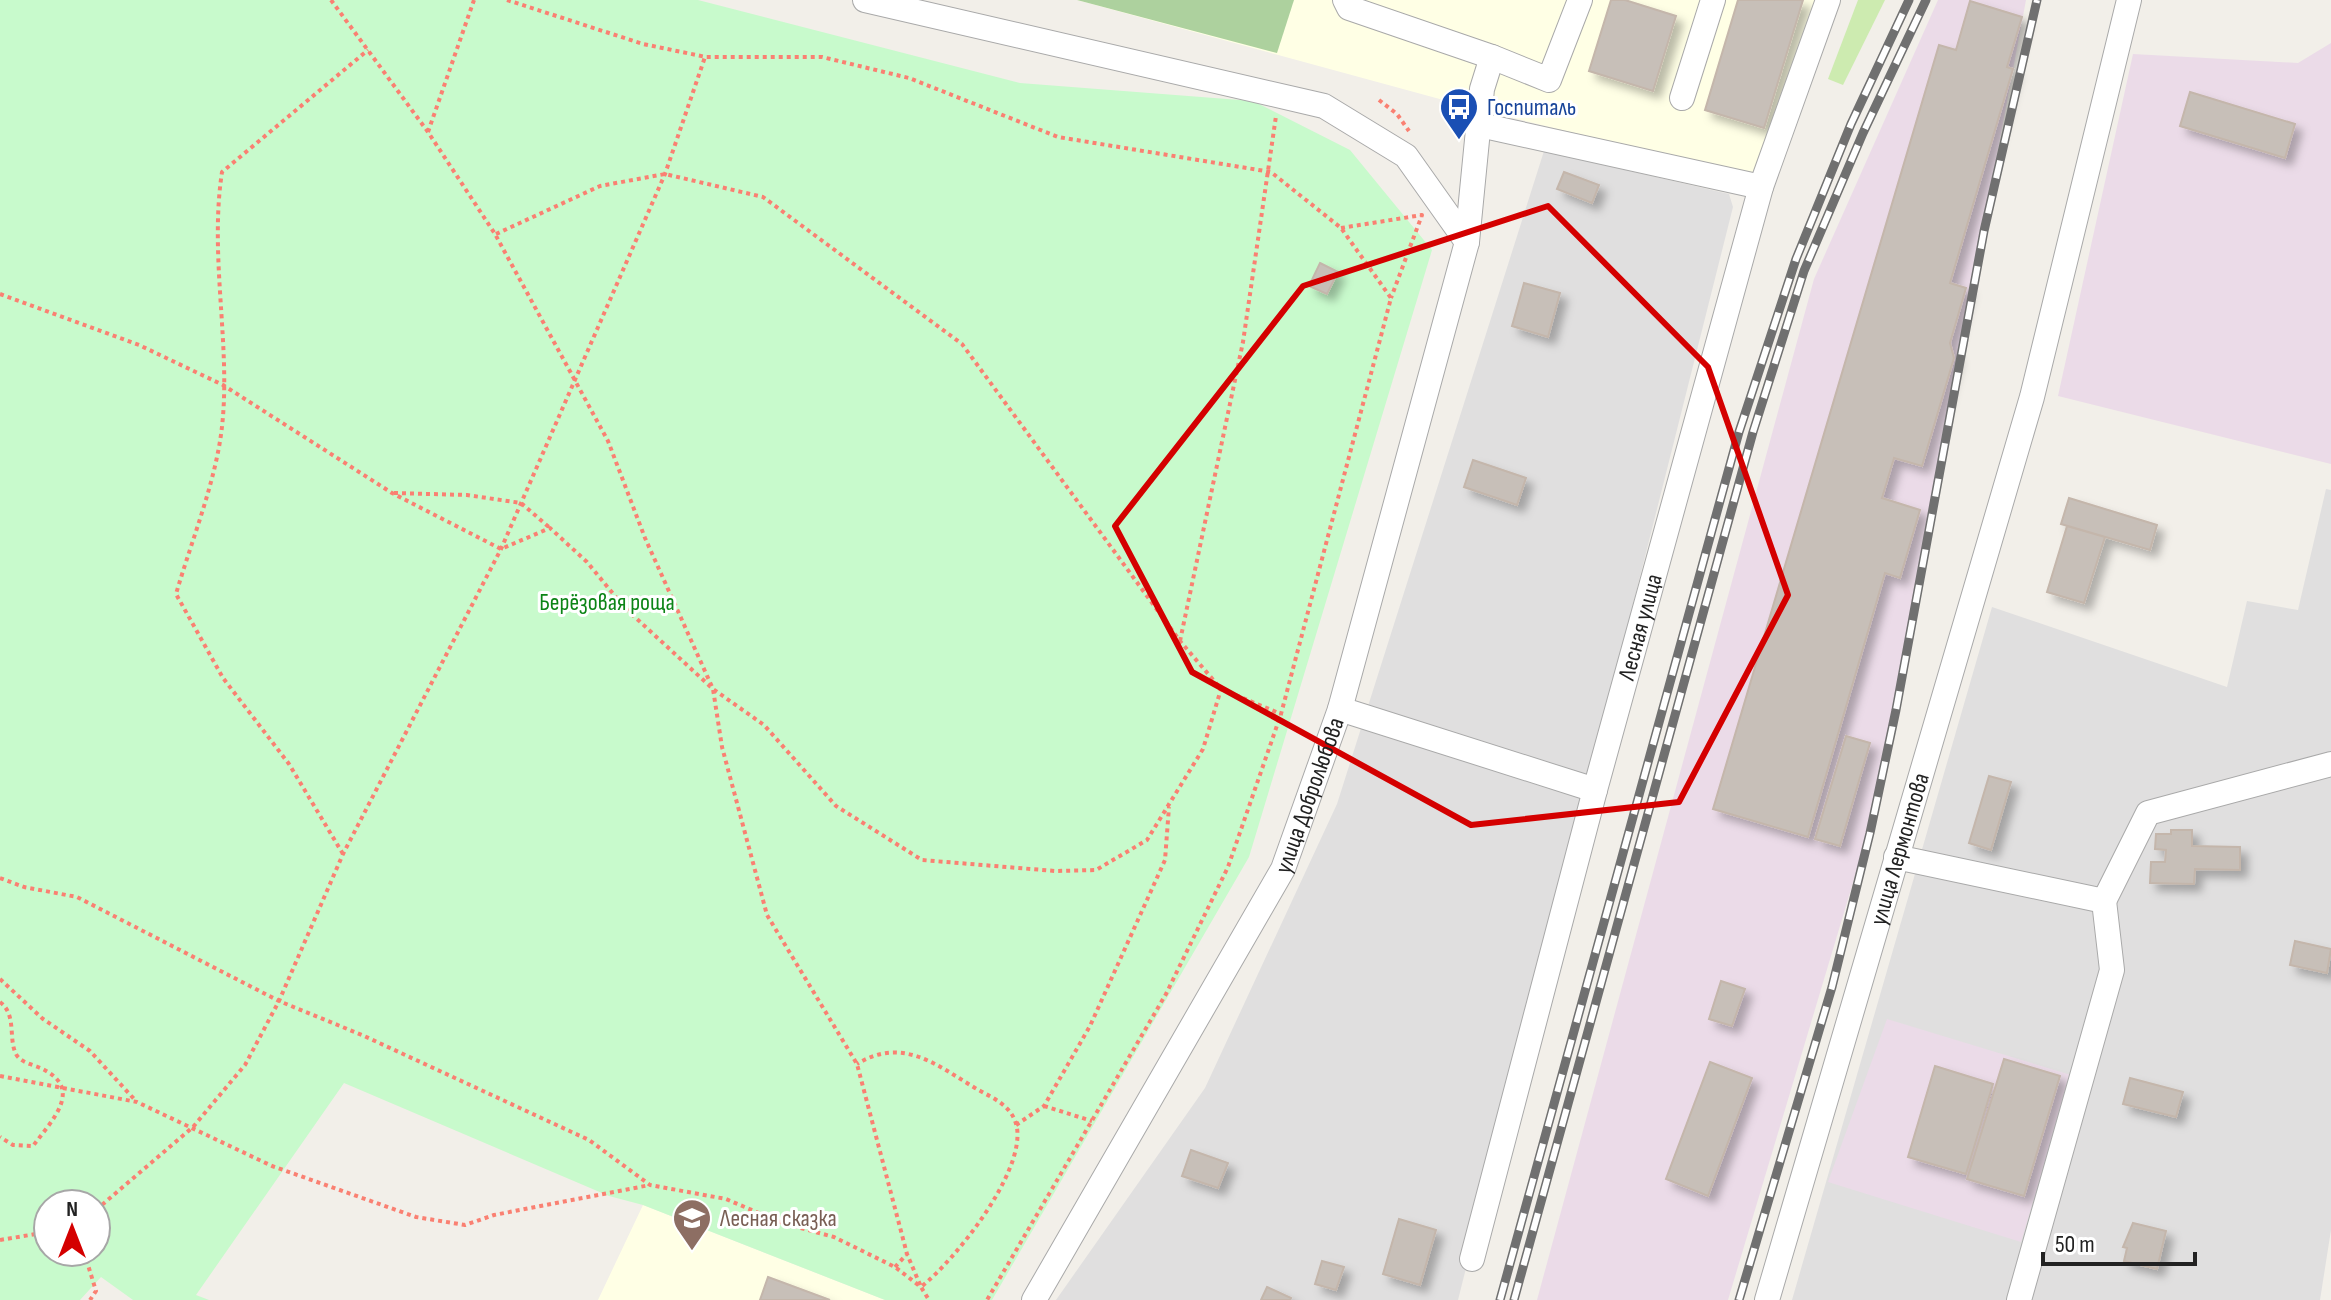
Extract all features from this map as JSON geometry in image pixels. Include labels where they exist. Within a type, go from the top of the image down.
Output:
[{"type":"street","points":[[865,0],[1324,106],[1406,156],[1467,242]]},
{"type":"street","points":[[1345,0],[1349,8],[1549,80],[1580,0]]},
{"type":"street","points":[[1682,98],[1713,0]]},
{"type":"street","name":"Лесная улица","points":[[1472,1259],[1595,790],[1761,187],[1828,0]]},
{"type":"street","name":"улица Лермонтова","points":[[1767,1300],[2032,397],[2129,0]]},
{"type":"street","name":"улица Добролюбова","points":[[1034,1300],[1283,869],[1340,709],[1467,242],[1482,89],[1492,57]]},
{"type":"street","points":[[1480,125],[1761,187]]},
{"type":"street","points":[[1340,709],[1595,790]]},
{"type":"street","points":[[2019,1300],[2112,970],[2104,901],[2148,813],[2331,764]]},
{"type":"street","points":[[1896,857],[2104,901]]},
{"type":"path","points":[[331,0],[428,132],[495,234],[608,441],[645,538],[713,689],[722,747],[767,915],[857,1064],[907,1254],[929,1300]]},
{"type":"path","points":[[428,132],[474,0]]},
{"type":"path","points":[[507,0],[643,44],[706,57],[822,57],[909,78],[1058,137],[1271,172],[1341,228],[1391,298]]},
{"type":"path","points":[[343,854],[289,764],[223,678],[176,594],[220,446],[223,385],[215,214],[222,172],[368,50]]},
{"type":"path","points":[[112,1196],[193,1127],[245,1065],[279,1001],[343,854],[501,549],[665,174],[706,57]]},
{"type":"path","points":[[1180,641],[1243,342],[1271,172],[1278,95]]},
{"type":"path","points":[[495,234],[600,186],[665,174],[763,197],[962,344],[1180,641],[1221,689],[1281,714]]},
{"type":"path","points":[[987,1300],[1166,994],[1228,867],[1281,714],[1391,298],[1422,215],[1341,228]]},
{"type":"path","points":[[0,294],[139,345],[223,385],[392,493],[501,549]]},
{"type":"path","points":[[392,493],[467,495],[521,503],[587,562],[624,607],[713,689],[764,725],[836,806],[922,860],[1055,871],[1096,870],[1147,840],[1203,749],[1221,689]]},
{"type":"path","points":[[501,549],[550,528]]},
{"type":"path","points":[[1016,1125],[1044,1106],[1090,1026],[1165,860],[1169,804]]},
{"type":"path","points":[[0,878],[24,887],[77,897],[279,1001],[362,1035],[589,1140],[650,1185]]},
{"type":"path","points":[[0,979],[43,1019],[90,1051],[137,1102]]},
{"type":"path","points":[[0,1002],[12,1019],[15,1053],[20,1059],[54,1073],[62,1089],[62,1107],[33,1146],[13,1145],[0,1137]]},
{"type":"path","points":[[857,1064],[870,1056],[891,1053],[941,1063],[1004,1104],[1016,1125],[1017,1144],[1007,1175],[970,1234],[939,1273],[921,1287]]},
{"type":"path","points":[[0,1076],[137,1102],[272,1166],[416,1217],[465,1225],[494,1215],[650,1185],[726,1199],[782,1223],[834,1237],[895,1267],[921,1287]]},
{"type":"path","points":[[1044,1106],[1092,1121]]},
{"type":"path","points":[[0,1240],[32,1235]]},
{"type":"path","points":[[895,1267],[907,1254]]},
{"type":"path","points":[[89,1268],[96,1291],[90,1300]]},
{"type":"highlighted area","points":[[1548,206],[1708,367],[1788,595],[1679,802],[1471,825],[1192,672],[1115,526],[1303,286]]},
{"type":"shaded area","points":[[1077,0],[1820,0],[1753,176],[1480,110]]},
{"type":"shaded area","points":[[1938,0],[2026,0],[1887,743],[1863,849],[1728,1300],[1537,1300],[1814,279]]},
{"type":"shaded area","points":[[2331,43],[2331,464],[2058,396],[2133,54],[2298,63]]},
{"type":"shaded area","points":[[1544,151],[1729,194],[1733,207],[1458,1300],[1056,1300],[1205,1088],[1337,804]]},
{"type":"shaded area","points":[[2326,489],[2331,490],[2331,1230],[2320,1300],[1792,1300],[1992,607],[2227,687],[2247,601],[2298,610]]},
{"type":"shaded area","points":[[1887,1019],[2071,1075],[2021,1242],[1828,1182]]},
{"type":"shaded area","name":"Лесная сказка","points":[[643,1205],[885,1300],[598,1300]]},
{"type":"green space","name":"Берёзовая роща","points":[[0,0],[698,0],[1020,83],[1253,101],[1350,150],[1432,250],[1249,857],[992,1300],[885,1300],[643,1205],[609,1196],[344,1083],[196,1295],[209,1300],[133,1300],[101,1277],[80,1300],[0,1300]]},
{"type":"green space","points":[[1077,0],[1294,0],[1277,53]]},
{"type":"green space","points":[[1858,0],[1885,0],[1843,85],[1828,79]]},
{"type":"building","points":[[1611,0],[1625,0],[1676,16],[1653,91],[1589,71]]},
{"type":"building","points":[[1738,0],[1803,0],[1764,128],[1705,110]]},
{"type":"building","points":[[1970,1],[2022,17],[2007,67],[2013,69],[1950,283],[1966,288],[1950,343],[1954,358],[1922,466],[1894,458],[1882,498],[1920,510],[1900,578],[1885,573],[1808,837],[1713,809],[1939,45],[1956,50]]},
{"type":"building","points":[[2190,92],[2295,124],[2285,158],[2180,126]]},
{"type":"building","points":[[1564,172],[1599,185],[1592,203],[1557,189]]},
{"type":"building","points":[[1320,263],[1338,272],[1327,294],[1309,286]]},
{"type":"building","points":[[1524,283],[1560,293],[1548,337],[1512,326]]},
{"type":"building","points":[[1473,460],[1526,478],[1517,505],[1464,487]]},
{"type":"building","points":[[2069,498],[2157,525],[2150,550],[2061,524]]},
{"type":"building","points":[[2067,526],[2105,537],[2084,603],[2047,592]]},
{"type":"building","points":[[1846,736],[1870,743],[1840,846],[1815,839]]},
{"type":"building","points":[[1989,776],[2011,782],[1991,850],[1969,843]]},
{"type":"building","points":[[2171,830],[2192,830],[2192,846],[2240,847],[2240,870],[2195,869],[2194,884],[2150,883],[2151,862],[2165,862],[2166,850],[2155,849],[2156,834],[2171,834]]},
{"type":"building","points":[[2295,941],[2331,949],[2327,973],[2290,965]]},
{"type":"building","points":[[1721,981],[1745,989],[1732,1026],[1709,1019]]},
{"type":"building","points":[[2004,1059],[2060,1076],[2024,1196],[1967,1179]]},
{"type":"building","points":[[1710,1062],[1752,1078],[1708,1196],[1666,1179]]},
{"type":"building","points":[[1935,1066],[1993,1084],[1966,1174],[1908,1157]]},
{"type":"building","points":[[2130,1078],[2183,1092],[2176,1117],[2123,1104]]},
{"type":"building","points":[[1191,1150],[1228,1163],[1218,1188],[1182,1176]]},
{"type":"building","points":[[1399,1219],[1436,1230],[1420,1285],[1383,1274]]},
{"type":"building","points":[[2133,1223],[2166,1231],[2157,1269],[2124,1261],[2127,1248],[2123,1247]]},
{"type":"building","points":[[1322,1261],[1344,1267],[1336,1290],[1315,1284]]},
{"type":"building","points":[[768,1277],[830,1300],[760,1300]]},
{"type":"building","points":[[1267,1287],[1291,1298],[1290,1300],[1261,1300]]},
{"type":"railway","points":[[1500,1300],[1739,432],[1796,259],[1851,124],[1909,0]]},
{"type":"railway","points":[[1514,1300],[1753,432],[1804,271],[1863,133],[1926,0]]},
{"type":"railway","points":[[1739,1300],[1832,987],[1870,833],[1896,710],[1984,231],[2037,0]]},
{"type":"place","name":"Госпиталь","points":[[1459,141]]},
{"type":"place","name":"Лесная сказка","points":[[692,1252]]}]
